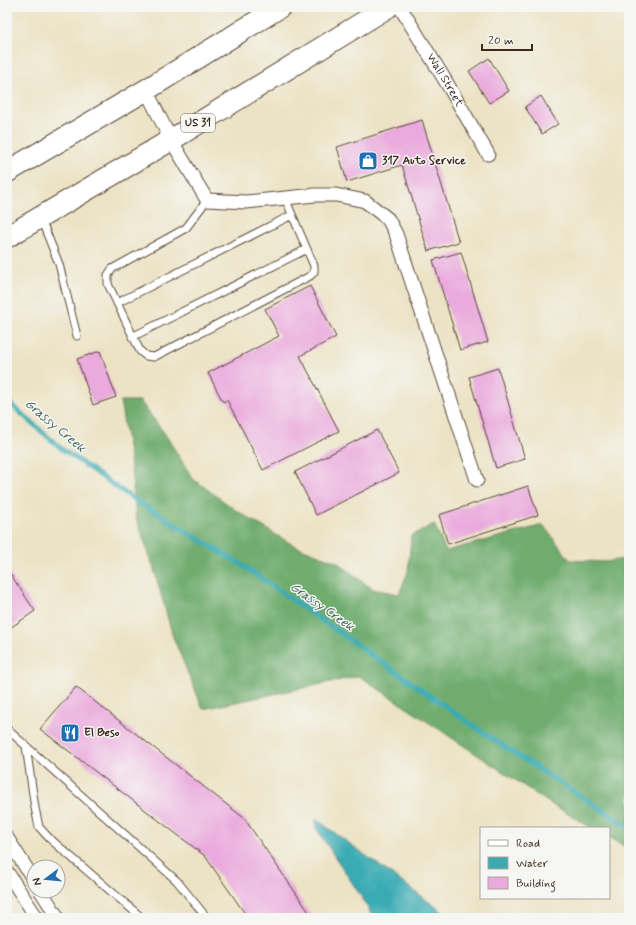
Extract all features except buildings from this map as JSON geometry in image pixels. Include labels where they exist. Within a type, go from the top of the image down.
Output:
[{"type":"main road","points":[[7,172],[146,90],[280,7]]},
{"type":"main road","name":"US 31","points":[[7,237],[40,216],[171,140],[388,7]]},
{"type":"street","name":"Wall Street","points":[[400,7],[488,154]]},
{"type":"street","points":[[146,90],[171,140],[207,200],[246,202],[336,195],[365,202],[388,219],[396,234],[477,480]]},
{"type":"street","points":[[7,838],[26,868]]},
{"type":"street","points":[[7,872],[37,918]]},
{"type":"street","points":[[46,899],[58,918]]},
{"type":"lane","points":[[207,200],[186,228],[112,269],[108,275],[108,284],[132,337],[140,351],[146,356],[154,357],[310,276],[314,272],[314,266],[285,198]]},
{"type":"lane","points":[[117,303],[292,214]]},
{"type":"lane","points":[[40,216],[59,264],[77,336]]},
{"type":"lane","points":[[132,337],[307,249]]},
{"type":"lane","points":[[7,730],[178,881],[207,918]]},
{"type":"lane","points":[[26,746],[34,808],[39,827],[49,838],[142,918]]},
{"type":"green space","points":[[120,401],[140,401],[165,434],[193,479],[237,511],[293,545],[337,562],[372,589],[399,594],[408,572],[411,536],[434,524],[446,551],[543,525],[570,560],[605,562],[629,558],[629,849],[610,838],[610,827],[590,827],[554,806],[359,676],[203,709],[173,637],[153,566],[136,517],[130,459]]},
{"type":"water","points":[[316,819],[451,918],[373,918],[364,901],[316,828]]},
{"type":"waterway","points":[[626,7],[629,10]]},
{"type":"waterway","name":"Grassy Creek","points":[[7,401],[62,449],[138,502],[242,565],[497,742],[629,827]]},
{"type":"place","name":"317 Auto Service","points":[[368,161]]},
{"type":"place","name":"El Beso","points":[[70,733]]}]
